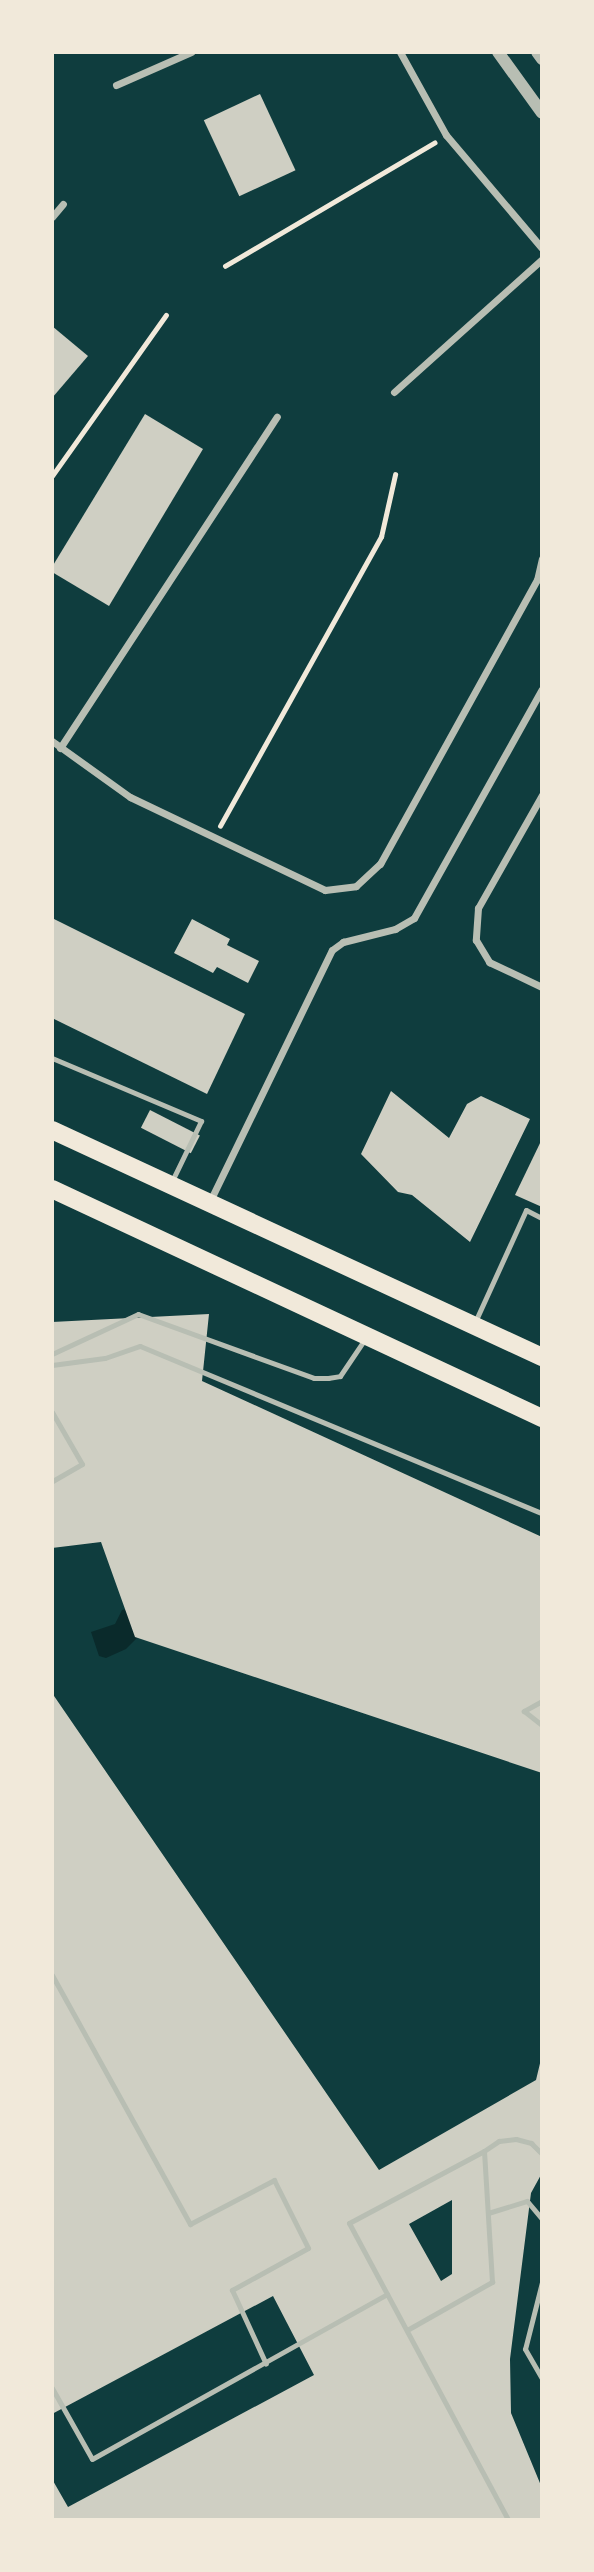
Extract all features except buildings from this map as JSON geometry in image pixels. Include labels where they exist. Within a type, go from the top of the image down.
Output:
[{"type":"main road","points":[[52,1130],[210,1201],[541,1357]]},
{"type":"main road","points":[[52,1189],[368,1333],[541,1419]]},
{"type":"street","points":[[116,85],[191,52]]},
{"type":"street","points":[[400,52],[446,135],[541,248]]},
{"type":"street","points":[[498,52],[541,113]]},
{"type":"street","points":[[537,52],[541,59]]},
{"type":"street","points":[[52,217],[63,204]]},
{"type":"street","points":[[394,393],[541,259]]},
{"type":"street","points":[[60,748],[277,417]]},
{"type":"street","points":[[52,741],[130,797],[215,835],[325,890],[356,886],[380,864],[537,580],[541,559]]},
{"type":"street","points":[[210,1201],[332,950],[343,942],[396,929],[414,918],[541,689]]},
{"type":"street","points":[[541,795],[478,908],[476,940],[489,962],[541,987]]},
{"type":"lane","points":[[52,1058],[201,1121],[170,1183]]},
{"type":"lane","points":[[473,1325],[526,1210],[541,1217]]},
{"type":"lane","points":[[52,1354],[138,1314],[314,1378],[328,1378],[340,1376],[368,1333]]},
{"type":"lane","points":[[52,1364],[105,1358],[140,1346],[541,1513]]},
{"type":"lane","points":[[52,1412],[82,1464],[52,1481]]},
{"type":"lane","points":[[541,1701],[524,1711],[541,1726]]},
{"type":"lane","points":[[52,1975],[190,2224],[274,2180],[308,2248],[232,2290],[266,2364]]},
{"type":"lane","points":[[508,2519],[349,2224],[499,2141],[516,2139],[531,2143],[541,2154]]},
{"type":"lane","points":[[407,2330],[492,2282],[484,2151]]},
{"type":"lane","points":[[488,2213],[527,2201],[541,2219]]},
{"type":"lane","points":[[541,2282],[525,2349],[541,2379]]},
{"type":"lane","points":[[52,2388],[92,2459],[387,2294]]},
{"type":"path","points":[[225,266],[446,135]]},
{"type":"path","points":[[52,476],[166,315]]},
{"type":"path","points":[[215,835],[381,537],[395,475]]},
{"type":"water","points":[[132,1608],[143,1632],[126,1649],[106,1658],[99,1656],[91,1632],[115,1624],[122,1610]]}]
